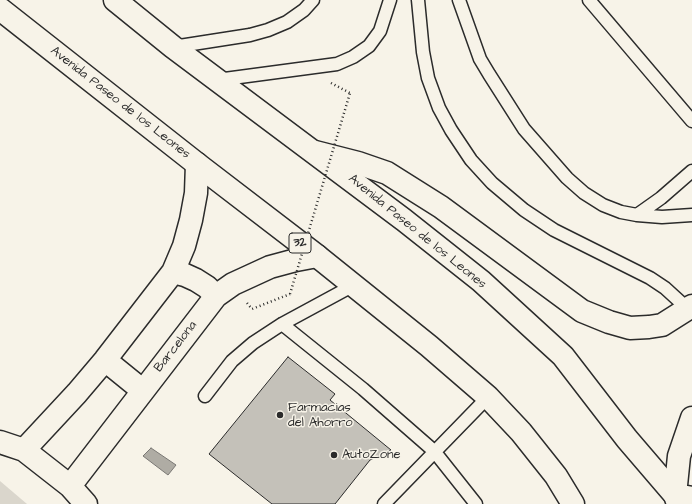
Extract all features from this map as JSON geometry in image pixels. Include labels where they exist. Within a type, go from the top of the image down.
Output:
[{"type":"main road","name":"Avenida Paseo de los Leones","points":[[115,0],[173,47],[316,152],[481,282],[563,356],[628,439],[682,499]]},
{"type":"main road","name":"Avenida Paseo de los Leones","points":[[0,9],[354,285],[429,346],[488,397],[521,432],[556,476],[572,504]]},
{"type":"main road","points":[[316,152],[358,163],[387,173],[441,207],[582,311],[609,322],[630,328],[649,327],[662,324],[691,310]]},
{"type":"main road","points":[[24,450],[77,393],[105,360],[173,272],[184,246],[191,220],[196,194],[197,164]]},
{"type":"main road","name":"Barcelona","points":[[70,486],[142,390],[216,296],[233,284],[270,267],[317,256]]},
{"type":"main road","points":[[173,272],[196,280],[207,287],[216,296]]},
{"type":"main road","points":[[105,360],[142,390]]},
{"type":"main road","points":[[682,499],[679,456],[692,418]]},
{"type":"main road","points":[[0,442],[24,450],[70,486],[86,504]]},
{"type":"lane","points":[[173,47],[250,35],[268,30],[287,22],[304,10],[313,0]]},
{"type":"lane","points":[[217,80],[337,64],[353,57],[369,46],[380,31],[390,0]]},
{"type":"lane","points":[[418,0],[422,52],[428,78],[439,108],[471,160],[492,183],[524,210],[554,230],[650,278],[665,288],[691,310]]},
{"type":"lane","points":[[459,0],[480,59],[524,128],[567,178],[584,194],[603,205],[621,212],[637,215],[692,215]]},
{"type":"lane","points":[[589,0],[692,121]]},
{"type":"lane","points":[[637,215],[661,198],[692,171]]},
{"type":"lane","points":[[205,396],[232,361],[253,343],[282,324],[354,285]]},
{"type":"lane","points":[[282,324],[363,389],[434,451],[476,504]]},
{"type":"lane","points":[[384,504],[488,397]]},
{"type":"path","points":[[252,309],[290,294],[350,93]]},
{"type":"shaded area","points":[[151,448],[176,465],[168,475],[143,456]]},
{"type":"shaded area","points":[[0,481],[27,504],[0,504]]},
{"type":"building","points":[[288,357],[335,394],[330,400],[391,450],[370,460],[335,504],[272,504],[209,454]]},
{"type":"place","name":"Farmacias del Ahorro","points":[[280,415]]},
{"type":"place","name":"AutoZone","points":[[334,455]]}]
